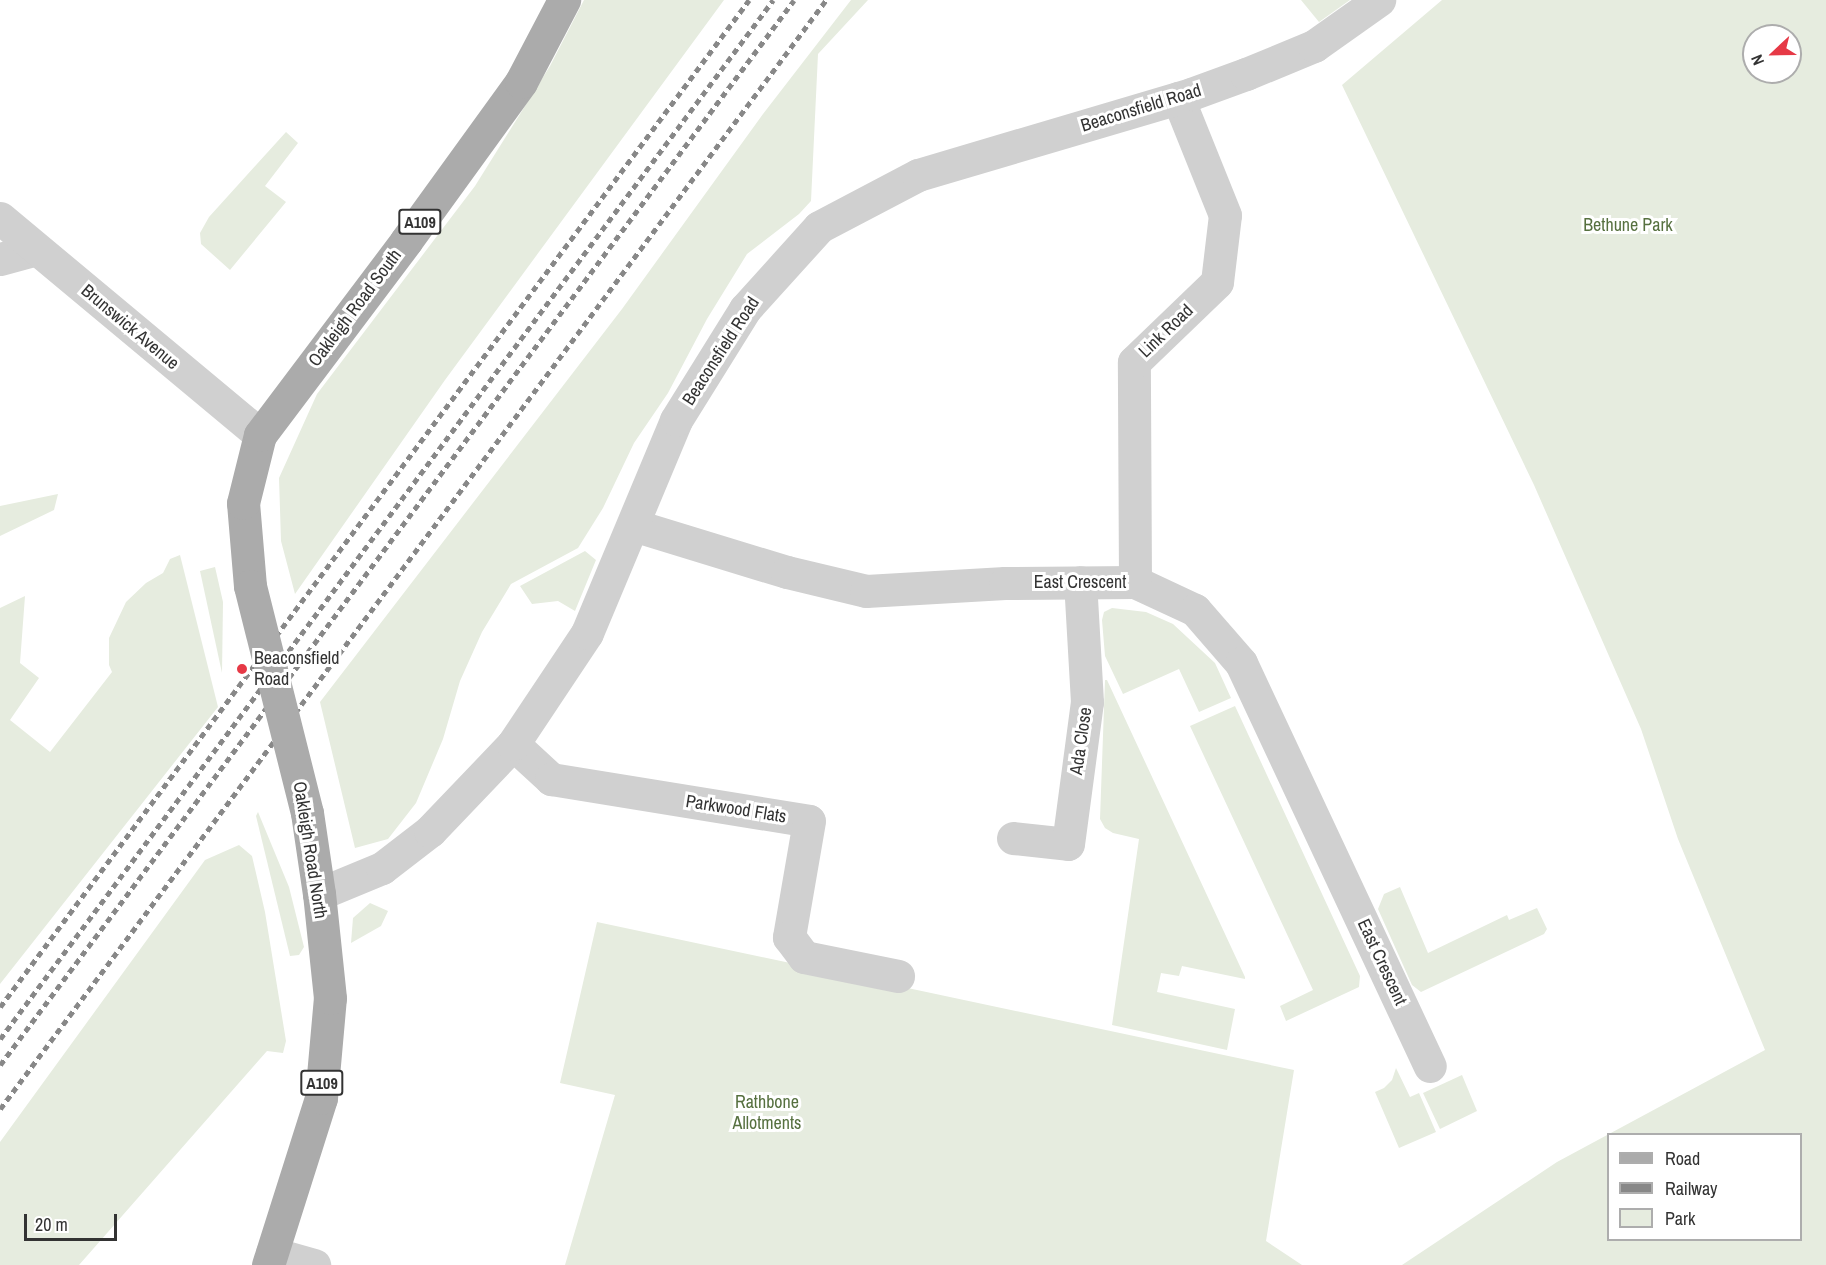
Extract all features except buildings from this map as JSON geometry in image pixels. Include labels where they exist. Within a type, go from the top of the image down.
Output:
[{"type":"main road","name":"Oakleigh Road South","points":[[260,435],[406,241],[521,82],[564,0]]},
{"type":"main road","name":"Oakleigh Road North","points":[[260,435],[243,503],[250,586],[307,813],[319,894],[330,998],[321,1098],[270,1259]]},
{"type":"street","name":"Beaconsfield Road","points":[[319,894],[382,868],[430,831],[513,744],[587,633],[676,420],[745,309],[819,226],[918,175],[1178,98],[1246,75],[1314,46],[1379,0]]},
{"type":"street","name":"Link Road","points":[[1135,582],[1134,362],[1217,282],[1225,215],[1178,98]]},
{"type":"street","name":"Brunswick Avenue","points":[[0,218],[260,435]]},
{"type":"street","points":[[0,259],[37,249]]},
{"type":"street","name":"East Crescent","points":[[633,525],[787,572],[866,591],[1080,582],[1135,582],[1196,610],[1241,663],[1430,1066]]},
{"type":"street","name":"Ada Close","points":[[1013,838],[1068,844],[1087,702],[1080,582]]},
{"type":"street","name":"Parkwood Flats","points":[[513,744],[551,779],[808,821],[789,937],[804,957],[898,976]]},
{"type":"street","points":[[270,1259],[314,1265]]},
{"type":"green space","points":[[584,0],[724,0],[445,380],[295,594],[281,541],[279,478],[317,394],[475,186],[550,66]]},
{"type":"green space","points":[[851,0],[868,0],[818,54],[811,201],[799,214],[747,254],[707,319],[668,393],[634,443],[603,508],[578,548],[511,584],[482,632],[460,681],[443,739],[416,803],[388,839],[355,848],[320,702],[622,309],[763,114]]},
{"type":"green space","points":[[1301,0],[1350,0],[1319,22]]},
{"type":"green space","name":"Bethune Park","points":[[1442,0],[1826,0],[1826,1265],[1402,1265],[1557,1162],[1607,1136],[1607,1241],[1802,1241],[1802,1133],[1611,1133],[1765,1050],[1678,839],[1641,729],[1534,485],[1342,85]]},
{"type":"green space","points":[[286,132],[298,143],[265,186],[286,202],[230,270],[201,244],[200,233],[209,217]]},
{"type":"green space","points":[[58,494],[54,510],[0,536],[0,506]]},
{"type":"green space","points":[[585,551],[596,560],[575,611],[558,601],[532,604],[520,586]]},
{"type":"green space","points":[[180,555],[218,707],[0,984],[0,608],[25,596],[20,663],[39,678],[10,720],[50,752],[112,672],[109,665],[109,638],[126,602],[146,583],[163,573],[170,559]]},
{"type":"green space","points":[[215,567],[223,602],[222,673],[200,571]]},
{"type":"green space","points":[[1112,608],[1146,612],[1173,624],[1215,663],[1231,698],[1199,712],[1179,669],[1123,694],[1105,656],[1102,620],[1104,612]]},
{"type":"green space","points":[[1105,680],[1107,680],[1245,977],[1245,979],[1182,966],[1179,976],[1161,973],[1157,992],[1235,1009],[1227,1050],[1112,1025],[1139,839],[1113,833],[1105,828],[1100,819]]},
{"type":"green space","points":[[1235,706],[1360,976],[1359,987],[1286,1021],[1280,1006],[1313,990],[1190,726]]},
{"type":"green space","points":[[258,812],[289,887],[304,947],[299,955],[290,956],[256,816]]},
{"type":"green space","points":[[239,845],[252,856],[265,912],[286,1041],[283,1053],[267,1051],[79,1265],[0,1265],[0,1142],[205,860]]},
{"type":"green space","points":[[1400,887],[1428,953],[1507,915],[1509,920],[1537,908],[1547,929],[1544,934],[1421,992],[1412,985],[1378,909],[1384,894]]},
{"type":"green space","points":[[370,903],[388,911],[381,926],[351,943],[353,918]]},
{"type":"green space","name":"Rathbone Allotments","points":[[597,922],[1294,1070],[1266,1241],[1302,1265],[565,1265],[615,1095],[560,1083]]},
{"type":"green space","points":[[1396,1068],[1410,1097],[1419,1093],[1436,1132],[1399,1148],[1375,1092],[1384,1088],[1392,1080]]},
{"type":"green space","points":[[1462,1075],[1477,1111],[1440,1129],[1423,1093]]},
{"type":"railway","points":[[0,1007],[749,0]]},
{"type":"railway","points":[[0,1039],[773,0]]},
{"type":"railway","points":[[0,1065],[794,0]]},
{"type":"railway","points":[[0,1109],[826,0]]},
{"type":"place","name":"Beaconsfield Road","points":[[242,669]]}]
